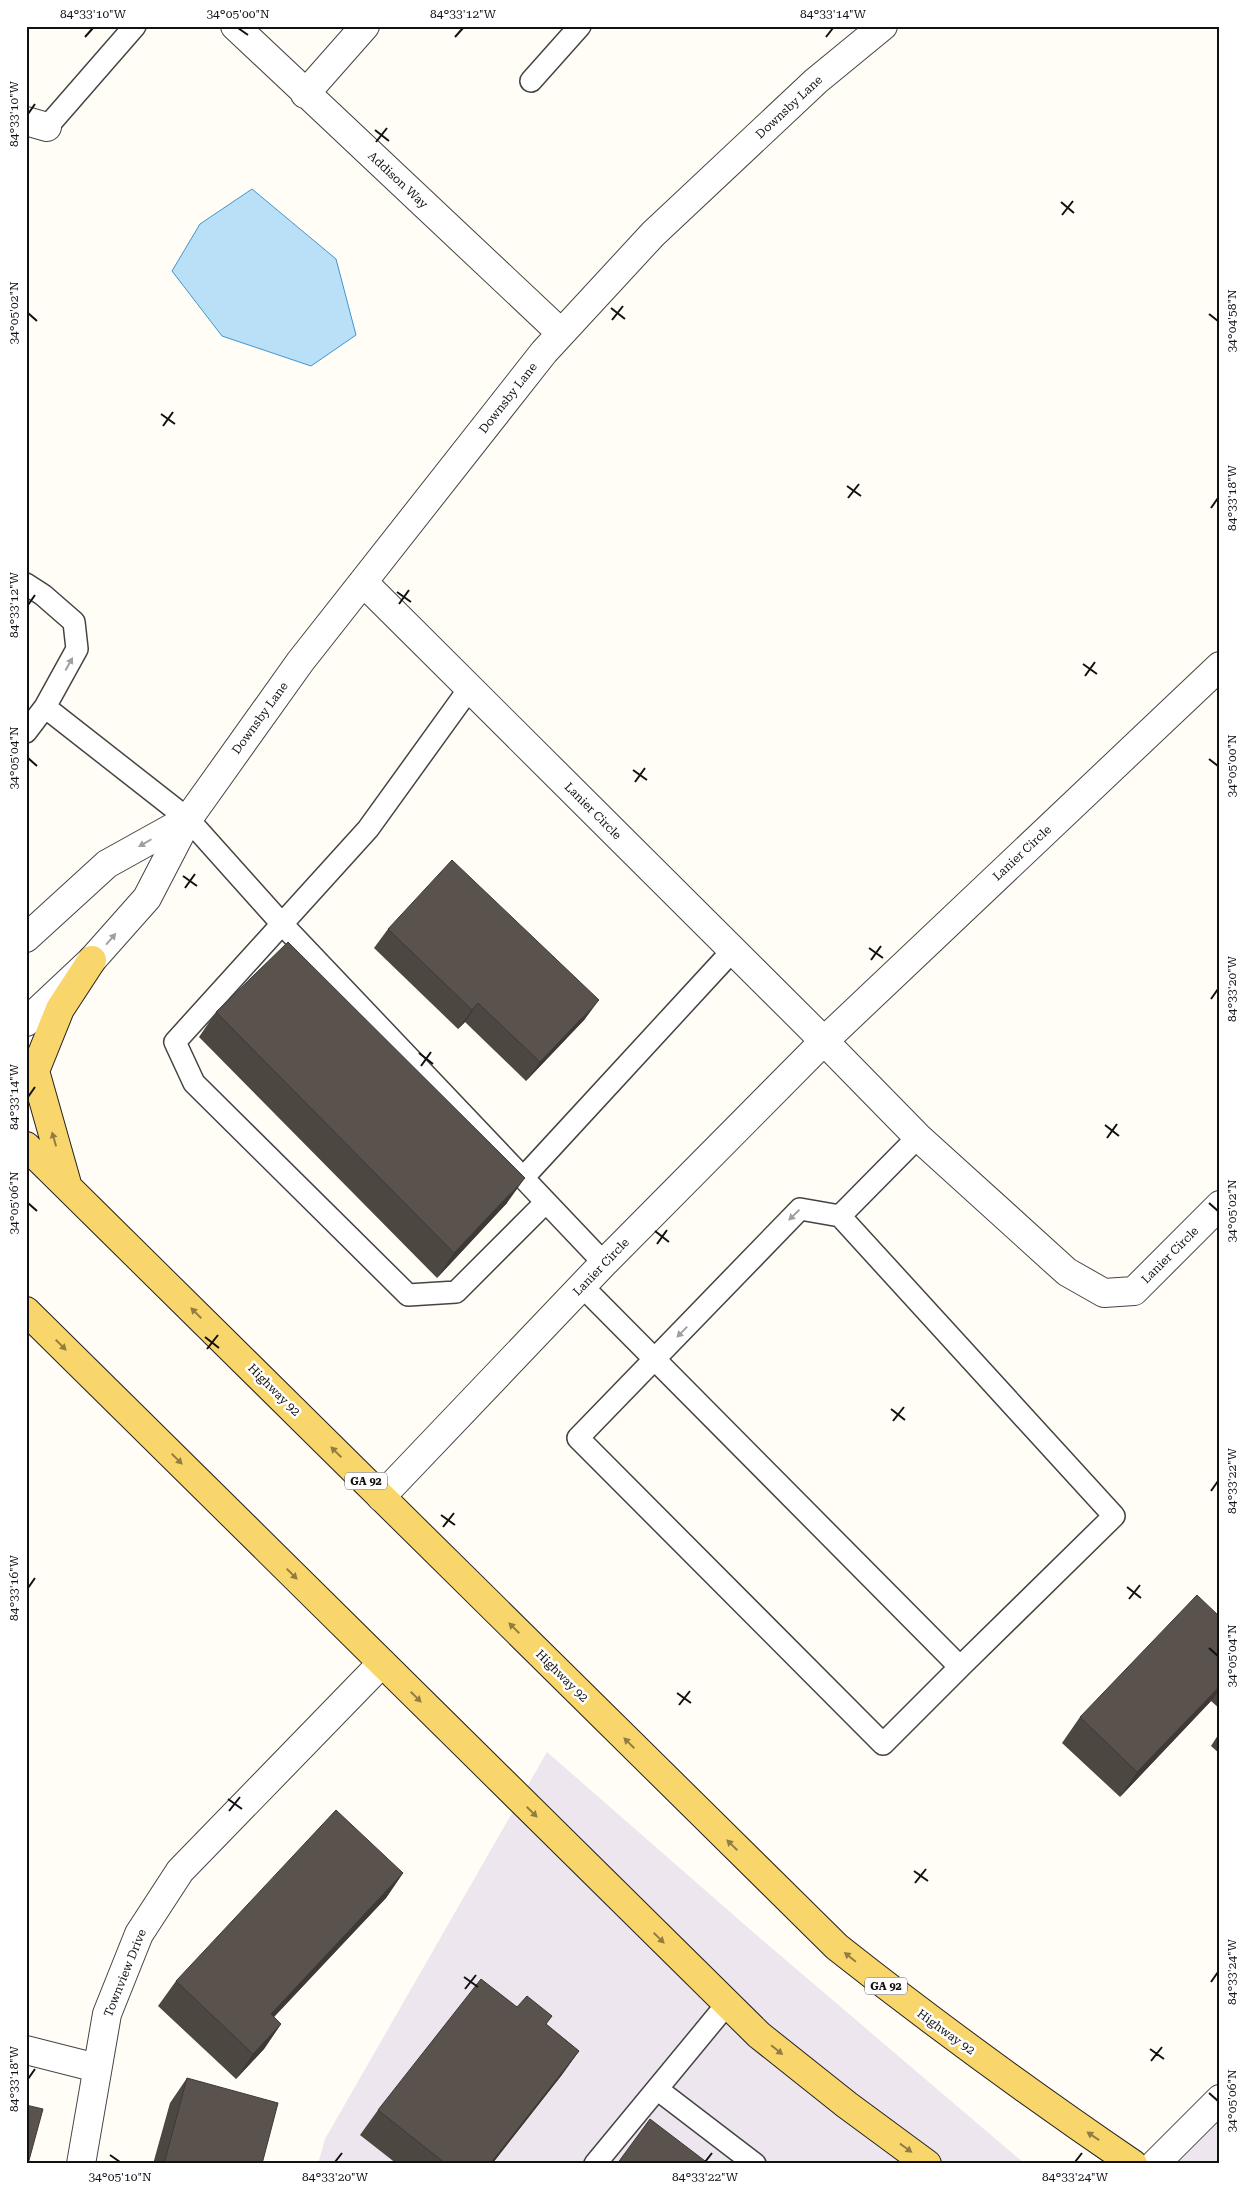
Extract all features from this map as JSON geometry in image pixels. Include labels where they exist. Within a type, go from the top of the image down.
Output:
[{"type":"main road","points":[[67,1186],[35,1071],[60,1009],[92,960]]},
{"type":"main road","name":"Highway 92","points":[[26,1146],[837,1947],[918,2012],[1039,2100],[1133,2164]]},
{"type":"main road","points":[[26,1311],[759,2035],[927,2164]]},
{"type":"street","name":"Addison Way","points":[[235,26],[305,94],[562,333]]},
{"type":"street","points":[[305,94],[365,26]]},
{"type":"street","name":"Downsby Lane","points":[[26,1022],[92,960],[147,898],[188,819],[300,662],[544,352],[653,234],[816,81],[883,26]]},
{"type":"street","name":"Lanier Circle","points":[[363,582],[469,689],[734,949],[918,1137],[1067,1272],[1104,1293],[1134,1291],[1220,1205]]},
{"type":"street","name":"Lanier Circle","points":[[381,1497],[604,1263],[824,1041],[1220,666]]},
{"type":"street","name":"Downsby Lane","points":[[26,938],[107,864],[188,819]]},
{"type":"street","name":"Townview Drive","points":[[81,2164],[107,2014],[139,1934],[180,1871],[382,1663]]},
{"type":"street","points":[[26,2050],[97,2068]]},
{"type":"street","points":[[1155,2164],[1220,2099]]},
{"type":"lane","points":[[36,124],[135,26]]},
{"type":"lane","points":[[531,81],[580,26]]},
{"type":"lane","points":[[26,584],[43,595],[74,622],[77,649],[45,707],[26,732]]},
{"type":"lane","points":[[469,689],[368,829],[175,1042],[194,1083],[408,1295],[456,1292],[546,1202]]},
{"type":"lane","points":[[45,707],[188,819],[282,924],[604,1263]]},
{"type":"lane","points":[[523,1178],[734,949]]},
{"type":"lane","points":[[840,1216],[918,1137]]},
{"type":"lane","points":[[800,1209],[840,1216],[1114,1516],[883,1744],[578,1438],[800,1209]]},
{"type":"lane","points":[[582,1286],[960,1667]]},
{"type":"lane","points":[[595,2164],[727,2004]]},
{"type":"lane","points":[[657,2089],[755,2164]]},
{"type":"shaded area","points":[[547,1752],[761,1939],[1025,2164],[318,2164],[325,2139]]},
{"type":"shaded area","points":[[1220,2099],[1220,2164],[1154,2164]]},
{"type":"water","points":[[252,189],[336,259],[356,335],[311,366],[222,336],[172,271],[200,224]]},
{"type":"building","points":[[452,860],[599,1000],[540,1062],[478,1003],[472,1010],[388,929]]},
{"type":"building","points":[[288,942],[525,1178],[454,1253],[216,1012]]},
{"type":"building","points":[[1197,1595],[1220,1617],[1220,1686],[1137,1772],[1080,1717]]},
{"type":"building","points":[[336,1810],[403,1873],[271,2014],[281,2024],[253,2054],[176,1981]]},
{"type":"building","points":[[481,1979],[517,2007],[527,1996],[552,2016],[546,2024],[579,2051],[490,2164],[446,2164],[378,2110]]},
{"type":"building","points":[[187,2078],[278,2103],[262,2164],[164,2164]]},
{"type":"building","points":[[26,2105],[43,2109],[28,2164],[26,2164]]},
{"type":"building","points":[[650,2119],[709,2164],[617,2164]]}]
